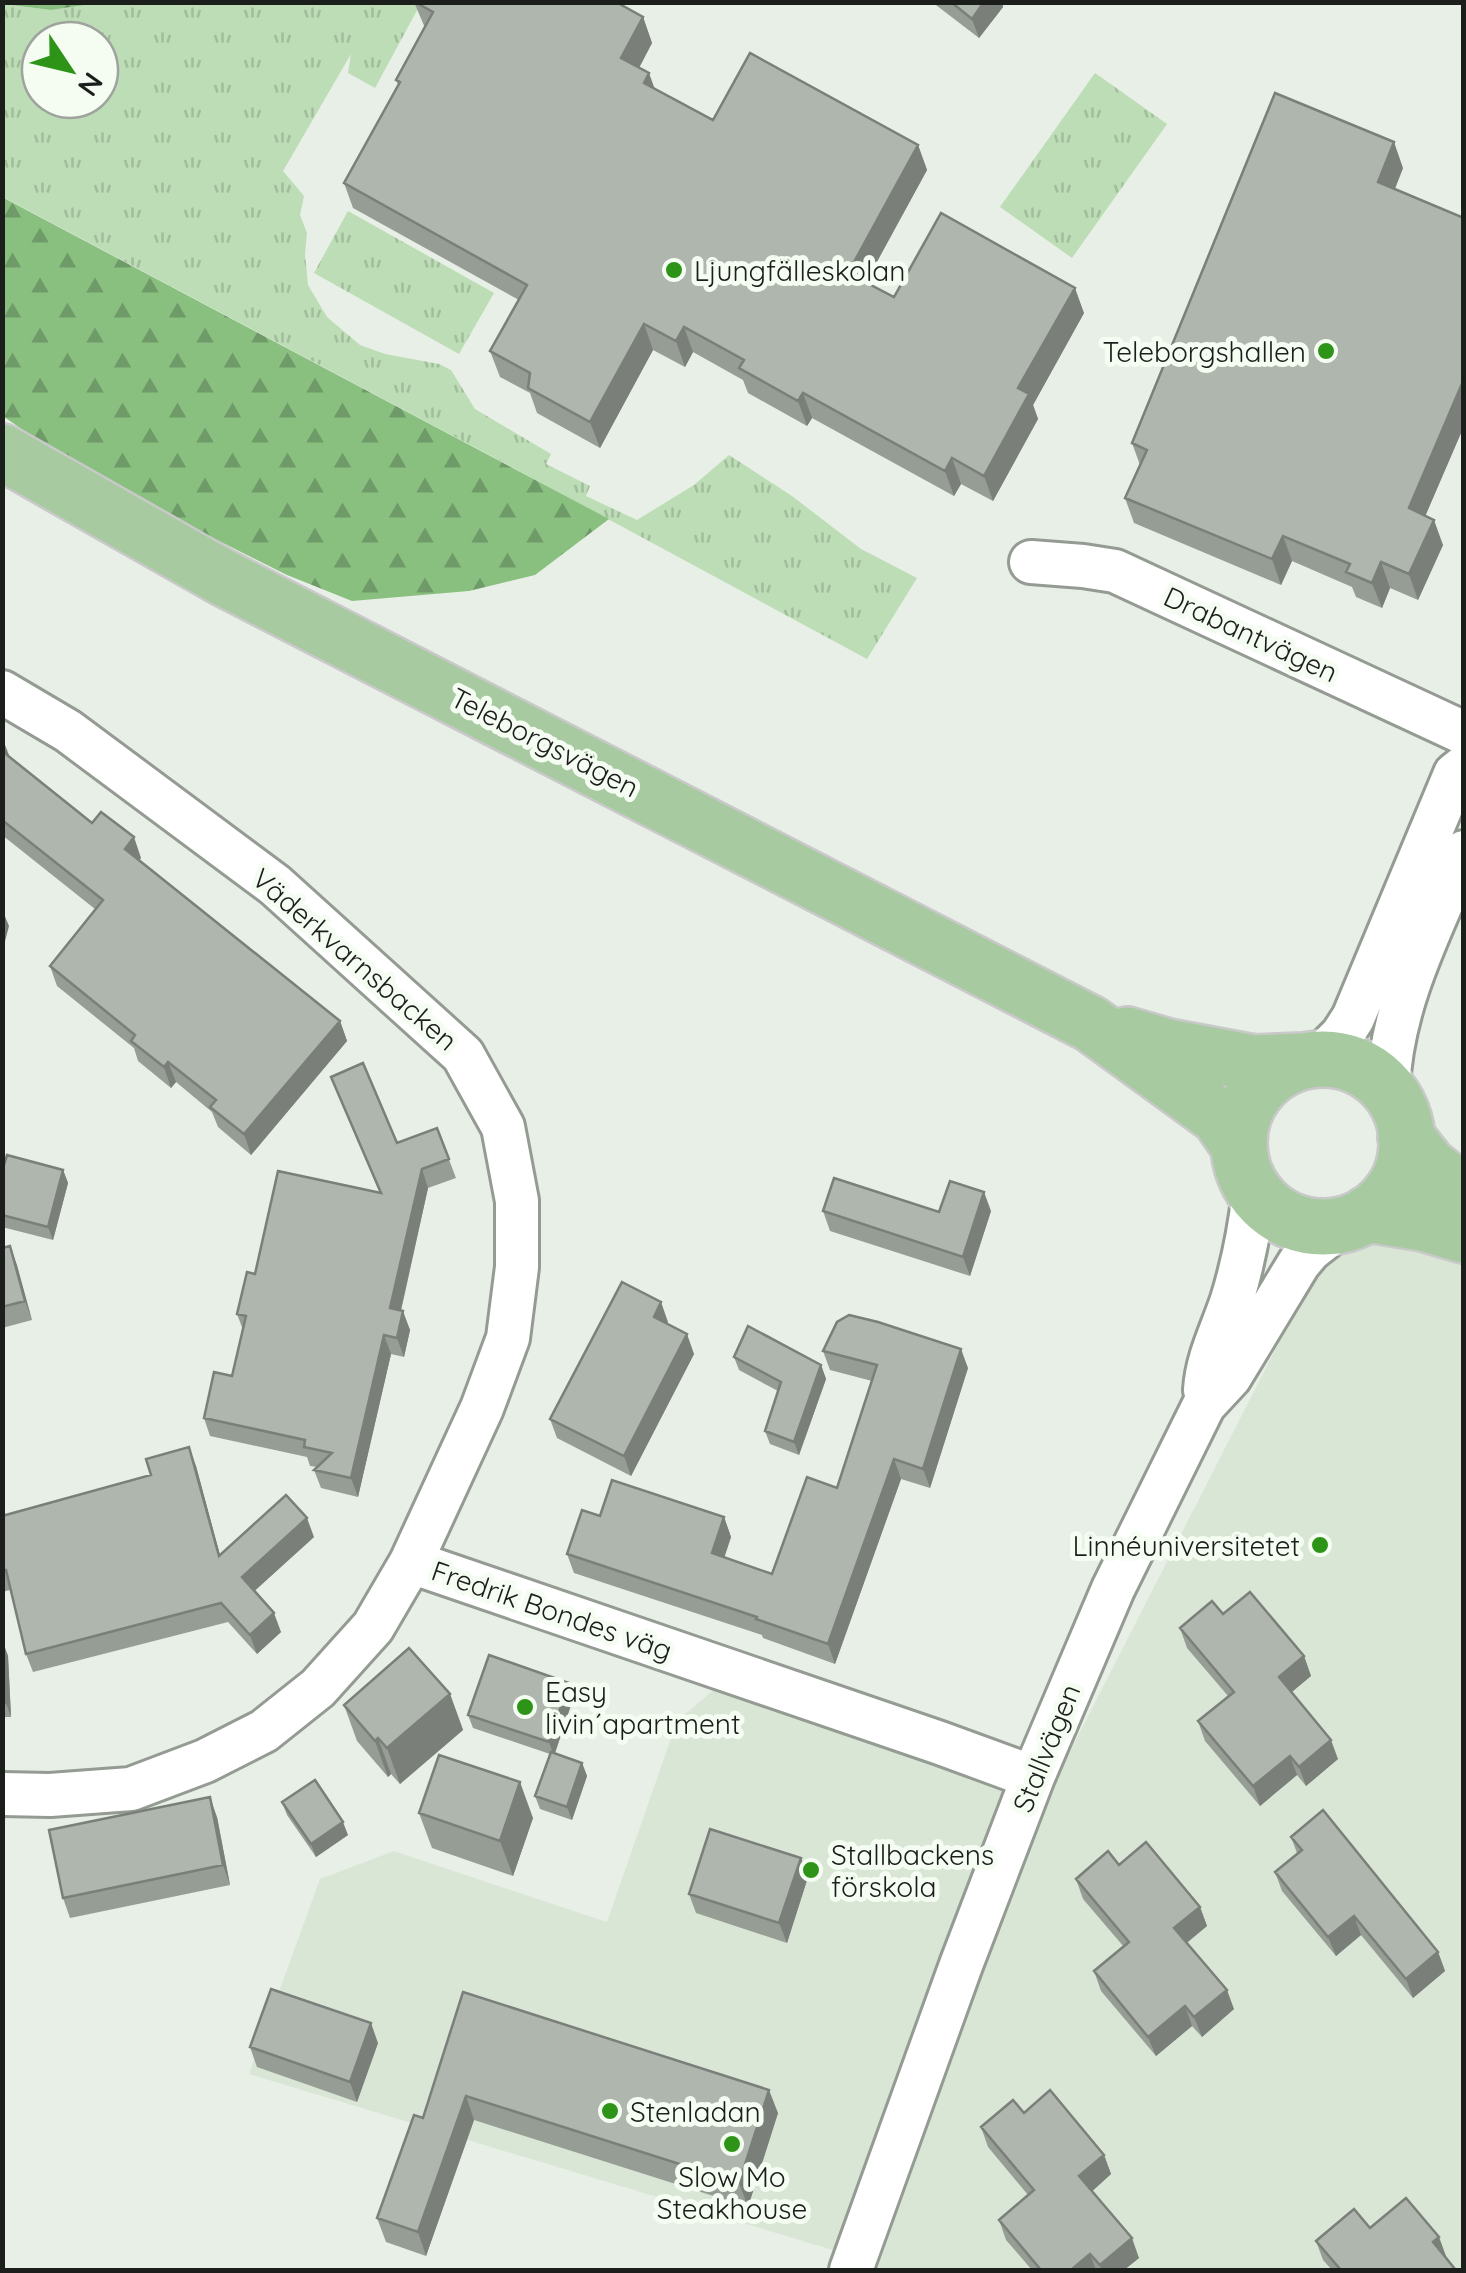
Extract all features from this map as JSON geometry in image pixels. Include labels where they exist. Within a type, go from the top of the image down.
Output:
[{"type":"main road","name":"Teleborgsvägen","points":[[2,452],[222,577],[1091,1024],[1218,1117],[1246,1169]]},
{"type":"main road","name":"Teleborgsvägen","points":[[1091,1024],[1168,1047],[1254,1064],[1310,1060]]},
{"type":"main road","points":[[1464,1193],[1430,1166],[1372,1075],[1353,1064],[1310,1060],[1276,1073],[1256,1092],[1243,1118],[1246,1169],[1275,1212],[1292,1221],[1318,1226],[1355,1219],[1423,1224],[1464,1235]]},
{"type":"main road","points":[[1355,1219],[1386,1197],[1404,1162],[1397,1113]]},
{"type":"street","name":"Drabantvägen","points":[[1031,562],[1115,572],[1464,733]]},
{"type":"street","name":"Väderkvarnsbacken","points":[[2,692],[68,731],[275,885],[463,1055],[503,1127],[517,1200],[517,1267],[508,1338],[482,1408],[411,1562],[373,1627],[318,1688],[264,1731],[206,1761],[130,1788],[50,1796],[2,1794]]},
{"type":"street","points":[[1310,1060],[1342,1035],[1354,1018],[1455,774],[1464,767]]},
{"type":"street","points":[[1397,1113],[1391,1046],[1398,1017],[1464,852]]},
{"type":"street","name":"Stallvägen","points":[[1204,1405],[1206,1370],[1244,1256],[1246,1169]]},
{"type":"street","name":"Stallvägen","points":[[851,2270],[1033,1777],[1113,1590],[1204,1405],[1230,1377],[1299,1263],[1310,1250],[1355,1219]]},
{"type":"street","name":"Fredrik Bondes väg","points":[[411,1562],[1033,1777]]},
{"type":"shaded area","name":"Linnéuniversitetet","points":[[1382,1238],[1463,1259],[1463,2270],[877,2270],[1035,1820],[1316,1270],[1349,1244]]},
{"type":"shaded area","points":[[735,1672],[1033,1777],[856,2257],[249,2074],[320,1879],[394,1851],[607,1922],[677,1721]]},
{"type":"green space","points":[[3,2],[91,2],[91,3],[51,10]]},
{"type":"green space","points":[[91,2],[421,3],[375,88],[348,73],[351,54],[283,171],[304,196],[300,215],[307,233],[308,285],[327,317],[360,345],[451,370],[475,409],[551,454],[546,464],[590,486],[586,496],[637,520],[694,485],[729,455],[792,496],[861,549],[917,578],[867,659],[3,197],[2,4],[51,10]]},
{"type":"green space","points":[[1095,73],[1167,124],[1072,258],[1000,207]]},
{"type":"green space","points":[[2,197],[609,519],[535,575],[469,591],[352,601],[287,575],[175,519],[37,440],[3,416]]},
{"type":"green space","points":[[348,211],[494,293],[459,354],[314,273]]},
{"type":"building","points":[[415,2],[616,2],[643,17],[621,58],[649,73],[644,83],[713,120],[750,53],[918,145],[848,273],[894,297],[941,213],[1075,288],[1018,388],[1029,394],[984,476],[952,458],[945,471],[803,393],[798,401],[739,368],[744,360],[684,327],[676,341],[644,324],[590,422],[528,388],[530,373],[490,351],[527,285],[344,183],[400,82],[396,80],[433,12]]},
{"type":"building","points":[[951,2],[984,2],[972,19]]},
{"type":"building","name":"Teleborgshallen","points":[[1275,93],[1394,142],[1378,182],[1464,218],[1464,379],[1409,508],[1434,520],[1409,574],[1381,562],[1372,583],[1346,572],[1350,564],[1283,536],[1272,559],[1125,498],[1147,450],[1132,443]]},
{"type":"building","points":[[2,751],[92,823],[101,812],[134,837],[125,849],[340,1021],[244,1134],[210,1107],[216,1100],[168,1062],[164,1067],[131,1041],[135,1035],[50,966],[103,900],[2,820]]},
{"type":"building","points":[[363,1063],[397,1143],[437,1128],[449,1159],[422,1169],[390,1308],[403,1311],[397,1338],[384,1335],[351,1478],[314,1470],[332,1453],[304,1447],[305,1440],[204,1418],[214,1372],[232,1376],[246,1316],[237,1314],[247,1272],[255,1274],[278,1171],[381,1193],[331,1077]]},
{"type":"building","points":[[7,1155],[63,1170],[48,1227],[2,1215],[2,1172]]},
{"type":"building","points":[[834,1178],[939,1212],[950,1181],[984,1192],[963,1257],[823,1211]]},
{"type":"building","points":[[10,1246],[25,1301],[2,1307],[2,1248]]},
{"type":"building","points":[[622,1282],[661,1302],[654,1317],[687,1334],[624,1456],[550,1419]]},
{"type":"building","points":[[849,1315],[961,1349],[923,1469],[894,1459],[828,1644],[567,1554],[582,1510],[600,1516],[612,1480],[724,1517],[712,1553],[772,1574],[807,1477],[837,1488],[877,1365],[823,1351],[837,1322]]},
{"type":"building","points":[[748,1326],[821,1365],[794,1442],[765,1431],[781,1382],[734,1357]]},
{"type":"building","points":[[189,1447],[219,1556],[286,1495],[307,1518],[242,1577],[274,1613],[250,1635],[221,1603],[26,1654],[6,1570],[2,1571],[2,1516],[151,1475],[146,1459]]},
{"type":"building","points":[[1250,1592],[1304,1656],[1279,1677],[1331,1740],[1299,1767],[1290,1756],[1253,1786],[1198,1721],[1234,1692],[1180,1628],[1212,1601],[1223,1614]]},
{"type":"building","points":[[2,1642],[6,1703],[2,1704]]},
{"type":"building","points":[[409,1648],[450,1694],[387,1748],[378,1738],[375,1741],[344,1705]]},
{"type":"building","name":"Easy livin´apartment","points":[[489,1655],[569,1683],[549,1742],[468,1715]]},
{"type":"building","points":[[551,1752],[582,1763],[567,1807],[535,1796]]},
{"type":"building","points":[[439,1755],[520,1782],[500,1841],[419,1813]]},
{"type":"building","points":[[315,1780],[343,1822],[311,1844],[282,1802]]},
{"type":"building","points":[[210,1797],[223,1865],[63,1898],[49,1830]]},
{"type":"building","points":[[1323,1810],[1438,1952],[1406,1979],[1354,1916],[1328,1937],[1275,1872],[1302,1850],[1291,1837]]},
{"type":"building","points":[[710,1829],[801,1858],[779,1923],[689,1894]]},
{"type":"building","points":[[1146,1842],[1200,1907],[1174,1928],[1227,1990],[1194,2017],[1185,2006],[1148,2037],[1094,1971],[1129,1942],[1076,1879],[1108,1851],[1119,1865]]},
{"type":"building","points":[[271,1989],[371,2023],[350,2082],[250,2047]]},
{"type":"building","name":"Stenladan","points":[[463,1992],[769,2090],[739,2183],[466,2096],[418,2232],[377,2218],[414,2115],[423,2118]]},
{"type":"building","points":[[1050,2090],[1104,2155],[1079,2176],[1132,2238],[1100,2265],[1090,2254],[1071,2270],[1041,2270],[999,2220],[1034,2190],[981,2127],[1013,2100],[1024,2113]]},
{"type":"building","points":[[1406,2198],[1439,2237],[1433,2242],[1455,2269],[1339,2270],[1316,2241],[1354,2209],[1370,2228]]},
{"type":"place","name":"Ljungfälleskolan","points":[[674,270]]},
{"type":"place","name":"Teleborgshallen","points":[[1326,351]]},
{"type":"place","name":"Linnéuniversitetet","points":[[1320,1545]]},
{"type":"place","name":"Easy livin´apartment","points":[[525,1707]]},
{"type":"place","name":"Stallbackens förskola","points":[[811,1870]]},
{"type":"place","name":"Stenladan","points":[[610,2111]]},
{"type":"place","name":"Slow Mo Steakhouse","points":[[732,2144]]}]
